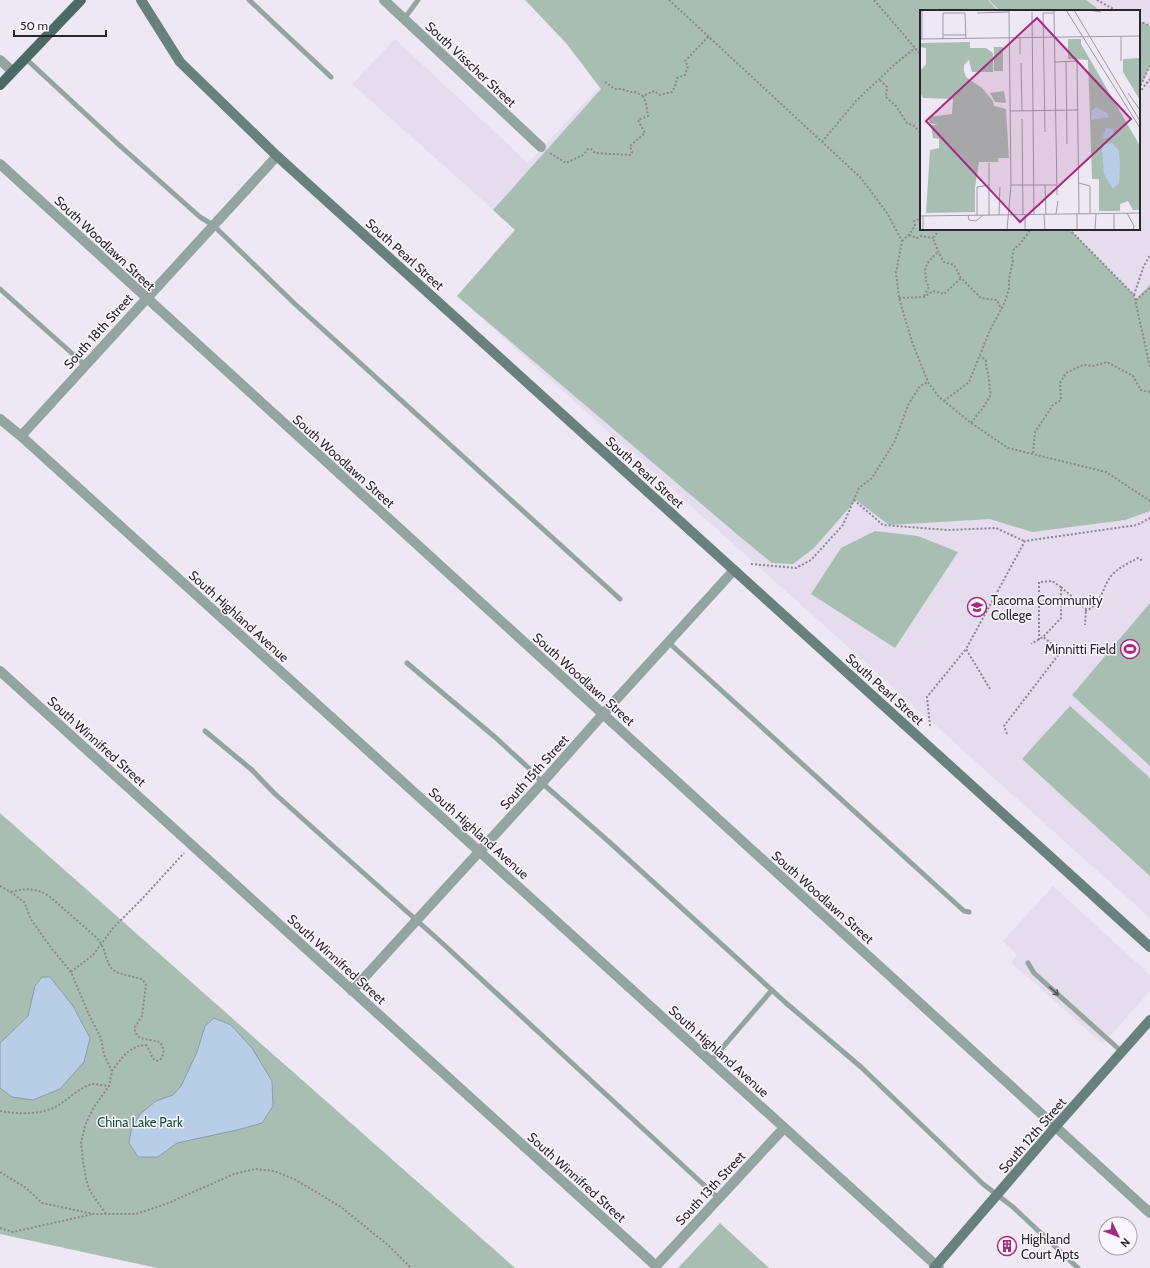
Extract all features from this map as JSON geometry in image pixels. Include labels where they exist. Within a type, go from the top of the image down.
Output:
[{"type":"main road","points":[[0,85],[81,0]]},
{"type":"street","name":"South Pearl Street","points":[[141,0],[180,62],[277,156],[1150,947]]},
{"type":"street","name":"South Visscher Street","points":[[384,0],[540,147]]},
{"type":"street","points":[[0,60],[12,71]]},
{"type":"street","name":"South 18th Street","points":[[21,436],[277,156]]},
{"type":"street","name":"South Woodlawn Street","points":[[0,164],[1150,1213]]},
{"type":"street","name":"South Highland Avenue","points":[[0,419],[21,436],[937,1267]]},
{"type":"street","name":"South 15th Street","points":[[352,991],[480,852],[734,570]]},
{"type":"street","name":"South Winnifred Street","points":[[0,672],[192,844],[656,1266]]},
{"type":"street","name":"South 12th Street","points":[[937,1267],[1056,1126],[1150,1020]]},
{"type":"street","name":"South 13th Street","points":[[656,1266],[784,1128]]},
{"type":"lane","points":[[249,0],[331,77]]},
{"type":"lane","points":[[404,19],[418,0]]},
{"type":"lane","points":[[25,58],[200,217],[213,225],[295,304],[620,599]]},
{"type":"lane","points":[[0,289],[85,365]]},
{"type":"lane","points":[[668,642],[812,772],[910,864],[964,911],[969,912]]},
{"type":"lane","points":[[407,663],[496,738],[533,772],[542,783],[772,990],[861,1067],[983,1184],[1013,1207],[1078,1268]]},
{"type":"lane","points":[[205,731],[252,770],[274,793],[718,1198]]},
{"type":"lane","points":[[1028,963],[1034,972],[1122,1052]]},
{"type":"lane","points":[[711,1061],[772,990]]},
{"type":"path","points":[[669,0],[861,178],[887,213],[902,241]]},
{"type":"path","points":[[874,0],[920,54]]},
{"type":"path","points":[[1098,0],[1115,10]]},
{"type":"path","points":[[1140,21],[1150,26]]},
{"type":"path","points":[[643,96],[654,91],[660,95],[672,92],[677,78],[685,75],[688,66],[686,61],[709,36]]},
{"type":"path","points":[[822,142],[856,100],[880,80],[895,64],[915,48]]},
{"type":"path","points":[[1140,87],[1150,65]]},
{"type":"path","points":[[1140,92],[1150,78]]},
{"type":"path","points":[[880,80],[887,87],[886,97],[896,106],[907,123],[920,131]]},
{"type":"path","points":[[540,147],[566,163],[583,155],[588,149],[591,149],[595,153],[631,155],[630,146],[645,133],[638,120],[648,116],[646,103],[643,96],[636,92],[615,89],[605,82]]},
{"type":"path","points":[[920,218],[914,221],[915,225],[909,235],[902,241],[896,273],[900,298],[912,342],[928,382],[939,397],[971,423],[1008,448],[1106,472],[1150,501]]},
{"type":"path","points":[[933,238],[937,233],[937,230]]},
{"type":"path","points":[[944,401],[968,382],[990,330],[1004,304],[1009,289],[1009,279],[1014,248],[1020,244],[1030,230]]},
{"type":"path","points":[[1070,230],[1134,295]]},
{"type":"path","points":[[909,235],[917,238],[921,236],[933,238]]},
{"type":"path","points":[[933,238],[937,245],[938,252],[944,262],[954,265],[961,278],[981,298],[997,300],[1001,309]]},
{"type":"path","points":[[924,297],[929,287],[925,279],[927,262],[938,252]]},
{"type":"path","points":[[1150,255],[1142,268],[1134,295],[1150,367]]},
{"type":"path","points":[[900,298],[924,297],[933,292],[944,294],[961,278]]},
{"type":"path","points":[[1135,300],[1150,288]]},
{"type":"path","points":[[971,423],[985,405],[991,394],[986,360],[980,356]]},
{"type":"path","points":[[1033,454],[1035,432],[1053,405],[1061,400],[1060,383],[1066,373],[1083,365],[1093,366],[1107,362],[1133,376],[1142,390],[1150,392]]},
{"type":"path","points":[[751,564],[796,568],[811,560],[842,525],[859,488],[872,478],[895,441],[908,405],[920,386],[928,382]]},
{"type":"path","points":[[854,500],[883,525],[948,530],[996,528],[1025,541],[1137,525],[1150,518]]},
{"type":"path","points":[[930,726],[926,697],[966,650],[1025,541]]},
{"type":"path","points":[[1086,612],[1098,603],[1106,583],[1116,572],[1138,558],[1143,561]]},
{"type":"path","points":[[1039,640],[1039,582],[1052,581],[1086,609],[1085,625]]},
{"type":"path","points":[[1032,644],[1043,637],[1061,618],[1061,587]]},
{"type":"path","points":[[1039,601],[1061,600]]},
{"type":"path","points":[[1007,734],[1004,726],[1059,654],[1055,646],[1043,637]]},
{"type":"path","points":[[966,650],[990,689]]},
{"type":"path","points":[[71,972],[93,955],[113,928],[142,899],[192,844]]},
{"type":"path","points":[[0,886],[11,892],[25,903],[30,918],[52,949],[71,972],[101,1038],[104,1055],[112,1072]]},
{"type":"path","points":[[11,892],[27,889],[43,892],[49,896],[97,938],[103,947],[108,963],[112,969],[118,973],[142,979],[146,985],[142,1016],[135,1027],[135,1032],[140,1038],[160,1042],[163,1049],[162,1057],[160,1060],[156,1061],[150,1056],[148,1048],[142,1045],[128,1052],[119,1061],[112,1072],[109,1086],[86,1123],[81,1142],[82,1161],[90,1191],[106,1214]]},
{"type":"path","points":[[0,1112],[40,1113],[54,1108],[80,1090],[94,1084],[109,1086]]},
{"type":"path","points":[[0,1172],[26,1188],[42,1203],[94,1214],[136,1214],[151,1210],[193,1193],[234,1174],[255,1169],[274,1171],[294,1179],[341,1207],[377,1236],[411,1268]]},
{"type":"path","points":[[0,1228],[13,1232],[94,1214]]},
{"type":"shaded area","name":"Tacoma Community College","points":[[529,0],[1150,0],[1150,918],[457,296],[515,229],[352,84],[395,39],[528,163],[610,76]]},
{"type":"shaded area","points":[[1053,886],[1150,975],[1150,991],[1103,1044],[1011,962],[1017,955],[1003,941]]},
{"type":"green space","name":"Tacoma Community College","points":[[525,0],[988,0],[997,10],[920,10],[920,230],[1070,230],[1134,295],[1135,300],[1150,285],[1150,511],[1125,520],[1032,532],[990,519],[889,525],[856,500],[814,548],[793,564],[772,563],[457,296],[515,230],[493,210],[601,89],[566,43]]},
{"type":"green space","points":[[989,0],[1086,0],[1097,8],[1095,10],[999,10]]},
{"type":"green space","points":[[1140,21],[1150,26],[1150,65],[1140,87]]},
{"type":"green space","points":[[875,531],[918,536],[958,552],[895,648],[811,594],[841,548]]},
{"type":"green space","name":"Minnitti Field","points":[[1150,603],[1150,766],[1072,695]]},
{"type":"green space","points":[[1070,706],[1150,778],[1150,876],[1022,759]]},
{"type":"green space","name":"China Lake Park","points":[[0,813],[515,1268],[157,1268],[0,1234]]},
{"type":"green space","points":[[720,1223],[769,1268],[678,1268]]},
{"type":"water","points":[[42,977],[50,977],[73,1006],[90,1038],[84,1062],[60,1089],[33,1100],[12,1097],[0,1088],[0,1043],[28,1016],[35,986]]},
{"type":"water","points":[[214,1018],[231,1025],[252,1048],[272,1081],[273,1106],[262,1123],[177,1143],[158,1157],[138,1157],[129,1143],[131,1131],[140,1114],[156,1101],[173,1095],[181,1086],[197,1052],[205,1026]]},
{"type":"place","name":"Tacoma Community College","points":[[977,607]]},
{"type":"place","name":"Minnitti Field","points":[[1130,649]]},
{"type":"place","name":"Highland Court Apts","points":[[1007,1246]]}]
